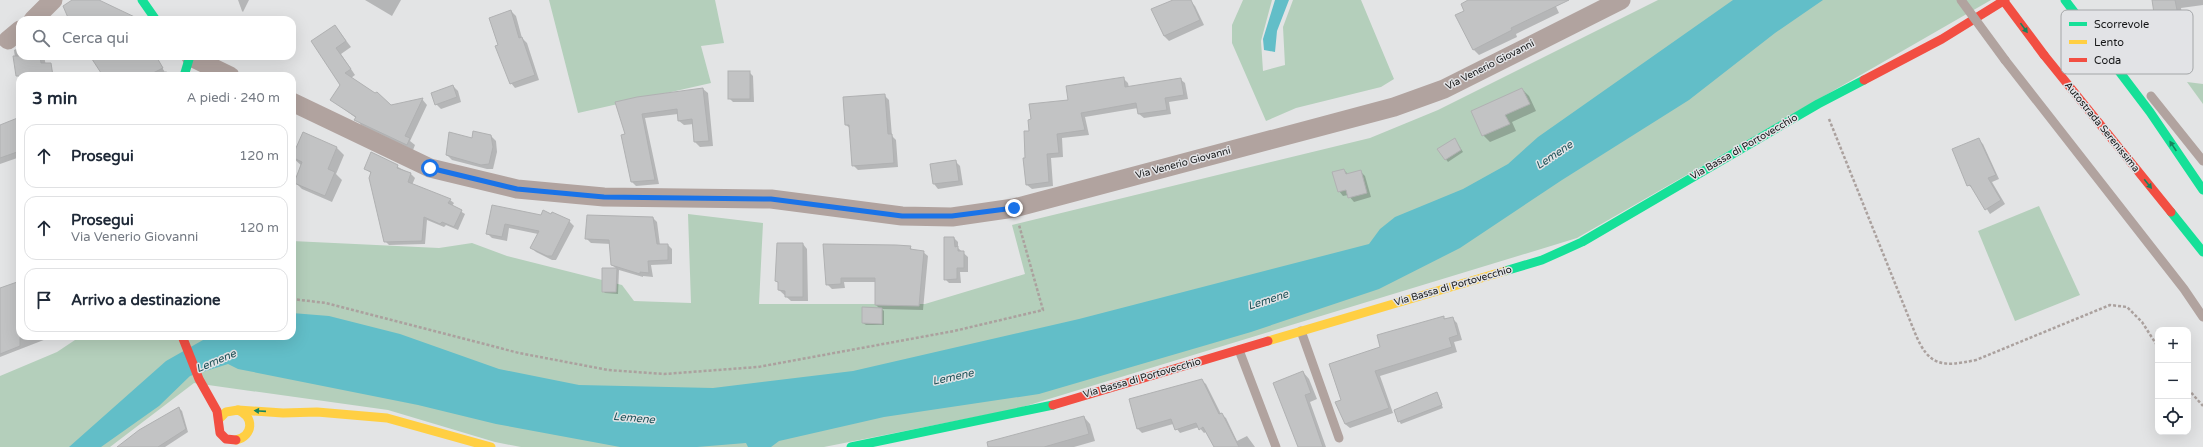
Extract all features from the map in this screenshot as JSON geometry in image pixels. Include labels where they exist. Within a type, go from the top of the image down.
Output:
[{"type":"main road","points":[[142,0],[153,16]]},
{"type":"main road","name":"Autostrada Serenissima","points":[[2004,0],[2044,55],[2203,252]]},
{"type":"main road","name":"Via Bassa di Portovecchio","points":[[851,447],[1045,407],[1542,260],[1582,242],[1818,104],[1942,39],[2004,0]]},
{"type":"main road","points":[[2065,0],[2076,10]]},
{"type":"main road","points":[[182,72],[189,60]]},
{"type":"main road","points":[[2123,74],[2203,190]]},
{"type":"main road","points":[[183,340],[197,374],[219,419],[219,429],[216,441]]},
{"type":"main road","points":[[205,389],[236,409],[243,411],[249,419],[250,430],[248,434]]},
{"type":"main road","points":[[219,419],[226,412],[236,409],[283,413],[317,412],[387,418],[491,447]]},
{"type":"main road","points":[[271,420],[283,413]]},
{"type":"main road","points":[[231,447],[259,427]]},
{"type":"main road","points":[[219,429],[224,438],[234,441],[240,440]]},
{"type":"street","points":[[37,16],[53,0]]},
{"type":"street","name":"Via Venerio Giovanni","points":[[296,104],[430,168],[517,189],[604,197],[771,199],[902,216],[952,216],[1014,208],[1394,107],[1444,89],[1621,0]]},
{"type":"street","points":[[199,60],[222,72]]},
{"type":"lane","points":[[1960,0],[2184,289],[2203,317]]},
{"type":"lane","points":[[2075,0],[2080,10]]},
{"type":"lane","points":[[2146,90],[2203,161]]},
{"type":"lane","points":[[1301,331],[1339,438]]},
{"type":"lane","points":[[1239,350],[1276,447]]},
{"type":"path","points":[[1818,104],[1828,119],[1921,349],[1929,358],[1953,364],[1976,360],[2110,306],[2127,307],[2142,322],[2155,342]]},
{"type":"path","points":[[296,299],[326,303],[519,353],[608,370],[664,374],[758,367],[954,331],[1043,310],[1014,208]]},
{"type":"path","points":[[2191,392],[2203,406]]},
{"type":"green space","points":[[549,0],[715,0],[724,43],[701,46],[711,83],[578,113]]},
{"type":"green space","points":[[1243,0],[1272,0],[1261,41],[1263,71],[1285,65],[1283,27],[1293,0],[1361,0],[1394,79],[1381,87],[1296,108],[1266,121],[1232,43],[1232,25]]},
{"type":"green space","points":[[1658,0],[1991,0],[1577,238],[1016,409],[824,447],[521,447],[495,442],[388,410],[194,383],[110,447],[0,447],[0,376],[57,352],[75,340],[296,340],[296,241],[439,248],[472,243],[507,256],[622,285],[634,301],[691,303],[688,214],[763,223],[759,304],[925,304],[1025,274],[1012,225],[1370,138],[1438,110]]},
{"type":"green space","points":[[2187,82],[2203,84],[2203,104]]},
{"type":"green space","points":[[2039,206],[2080,295],[2015,321],[1978,231]]},
{"type":"water","points":[[1275,0],[1289,0],[1277,31],[1275,52],[1264,50],[1263,39]]},
{"type":"water","name":"Lemene","points":[[1733,0],[1823,0],[1775,33],[1689,100],[1562,180],[1460,248],[1379,289],[1251,332],[1039,394],[884,417],[779,441],[771,447],[748,447],[746,443],[697,447],[620,447],[496,424],[418,405],[238,369],[228,364],[190,376],[159,406],[101,447],[69,447],[166,361],[203,340],[296,340],[296,313],[329,316],[400,334],[499,369],[579,385],[713,388],[853,371],[1079,319],[1369,244],[1380,229],[1395,217],[1463,189],[1508,164],[1538,137]]},
{"type":"building","points":[[72,0],[99,0],[133,16],[67,16],[63,6]]},
{"type":"building","points":[[1173,0],[1191,0],[1200,20],[1164,36],[1151,9]]},
{"type":"building","points":[[1468,0],[1569,0],[1511,28],[1512,30],[1473,50],[1455,15],[1464,11],[1461,4]]},
{"type":"building","points":[[2152,0],[2175,0],[2177,10],[2154,10]]},
{"type":"building","points":[[511,10],[519,38],[522,37],[535,75],[510,84],[495,46],[498,45],[489,18]]},
{"type":"building","points":[[335,25],[346,41],[336,48],[351,69],[345,73],[375,93],[377,92],[391,105],[423,98],[405,136],[410,138],[407,145],[354,120],[356,117],[330,100],[340,85],[311,41]]},
{"type":"building","points":[[13,56],[16,56],[16,60],[41,60],[41,63],[51,63],[52,72],[16,72],[16,76]]},
{"type":"building","points":[[93,60],[158,60],[163,68],[155,72],[100,72]]},
{"type":"building","points":[[728,71],[750,71],[750,99],[728,99]]},
{"type":"building","points":[[1124,77],[1125,87],[1181,78],[1184,95],[1165,98],[1167,110],[1138,114],[1136,103],[1081,113],[1085,130],[1057,134],[1059,153],[1047,154],[1049,182],[1026,185],[1023,158],[1025,158],[1024,131],[1029,131],[1028,120],[1031,119],[1029,104],[1068,100],[1066,86]]},
{"type":"building","points":[[453,85],[457,97],[435,105],[431,93]]},
{"type":"building","points":[[703,88],[709,141],[694,142],[692,119],[678,121],[677,109],[642,114],[655,180],[631,182],[621,135],[625,134],[615,102],[637,97]]},
{"type":"building","points":[[1522,88],[1530,104],[1505,115],[1510,124],[1482,136],[1471,111]]},
{"type":"building","points":[[885,94],[888,134],[892,134],[894,163],[852,166],[849,125],[845,125],[843,97]]},
{"type":"building","points":[[16,119],[16,152],[0,158],[0,125]]},
{"type":"building","points":[[473,131],[491,135],[493,147],[489,164],[481,165],[446,155],[449,132],[472,138]]},
{"type":"building","points":[[303,132],[337,147],[328,169],[335,172],[325,196],[296,184],[296,178],[302,162],[296,159],[296,148]]},
{"type":"building","points":[[1455,138],[1461,150],[1445,160],[1437,149]]},
{"type":"building","points":[[1979,138],[1996,175],[1988,178],[2001,200],[1985,210],[1970,185],[1967,186],[1952,149]]},
{"type":"building","points":[[371,152],[398,165],[397,168],[411,173],[408,182],[451,199],[448,203],[462,210],[454,227],[442,222],[440,224],[424,217],[422,241],[384,242],[369,178],[371,172],[364,169]]},
{"type":"building","points":[[956,160],[959,181],[933,184],[930,164]]},
{"type":"building","points":[[1344,169],[1346,174],[1361,170],[1367,193],[1348,198],[1346,190],[1338,192],[1332,172]]},
{"type":"building","points":[[492,205],[541,215],[543,210],[551,214],[552,212],[570,220],[552,256],[547,256],[530,248],[539,231],[505,224],[502,237],[486,234]]},
{"type":"building","points":[[587,215],[653,217],[657,244],[668,244],[668,260],[648,261],[649,273],[640,272],[640,274],[611,265],[609,240],[585,239]]},
{"type":"building","points":[[944,237],[954,237],[955,247],[958,246],[958,251],[964,251],[964,268],[957,268],[957,279],[944,280]]},
{"type":"building","points":[[777,243],[803,243],[803,297],[785,297],[785,291],[778,290],[778,282],[775,281]]},
{"type":"building","points":[[823,244],[911,246],[910,249],[924,251],[919,306],[875,305],[875,278],[841,278],[841,284],[826,285]]},
{"type":"building","points":[[602,268],[617,268],[616,292],[602,292]]},
{"type":"building","points":[[16,282],[16,340],[20,340],[20,346],[0,354],[0,288]]},
{"type":"building","points":[[862,307],[882,308],[882,324],[862,323]]},
{"type":"building","points":[[1444,316],[1444,319],[1453,317],[1458,335],[1449,338],[1452,347],[1375,371],[1389,408],[1345,424],[1335,402],[1341,400],[1329,364],[1380,347],[1377,335]]},
{"type":"building","points":[[1303,371],[1311,393],[1305,395],[1323,447],[1298,447],[1273,383]]},
{"type":"building","points":[[1202,379],[1219,414],[1222,413],[1239,447],[1214,447],[1203,427],[1199,430],[1196,423],[1175,430],[1171,419],[1137,429],[1129,399]]},
{"type":"building","points":[[1437,392],[1442,405],[1398,422],[1394,410]]},
{"type":"building","points":[[179,407],[186,429],[158,447],[117,447],[139,430]]},
{"type":"building","points":[[1084,416],[1089,434],[1044,447],[988,447],[987,442]]},
{"type":"traffic: fast","points":[[142,0],[153,16]]},
{"type":"traffic: fast","points":[[2065,0],[2073,10]]},
{"type":"traffic: fast","points":[[185,72],[189,60]]},
{"type":"traffic: fast","points":[[2121,74],[2150,112],[2203,190]]},
{"type":"traffic: fast","points":[[1505,271],[1542,260],[1582,242],[1818,104],[1864,80]]},
{"type":"traffic: fast","points":[[2171,212],[2203,252]]},
{"type":"traffic: fast","points":[[851,447],[1053,405]]},
{"type":"traffic: slow","points":[[1268,341],[1505,271]]},
{"type":"traffic: slow","points":[[219,419],[226,412],[238,410],[247,417],[250,426],[249,431],[242,438],[236,440]]},
{"type":"traffic: slow","points":[[238,410],[283,413],[317,412],[387,418],[491,447]]},
{"type":"traffic: jam","points":[[2003,0],[2044,55]]},
{"type":"traffic: jam","points":[[1864,80],[1942,39],[2005,0]]},
{"type":"traffic: jam","points":[[2044,55],[2171,212]]},
{"type":"traffic: jam","points":[[184,340],[199,379],[217,411],[220,433],[226,439],[236,440]]},
{"type":"traffic: jam","points":[[1053,405],[1268,341]]},
{"type":"route","points":[[430,168],[517,189],[604,197],[771,199],[902,216],[952,216],[1014,208]]}]
